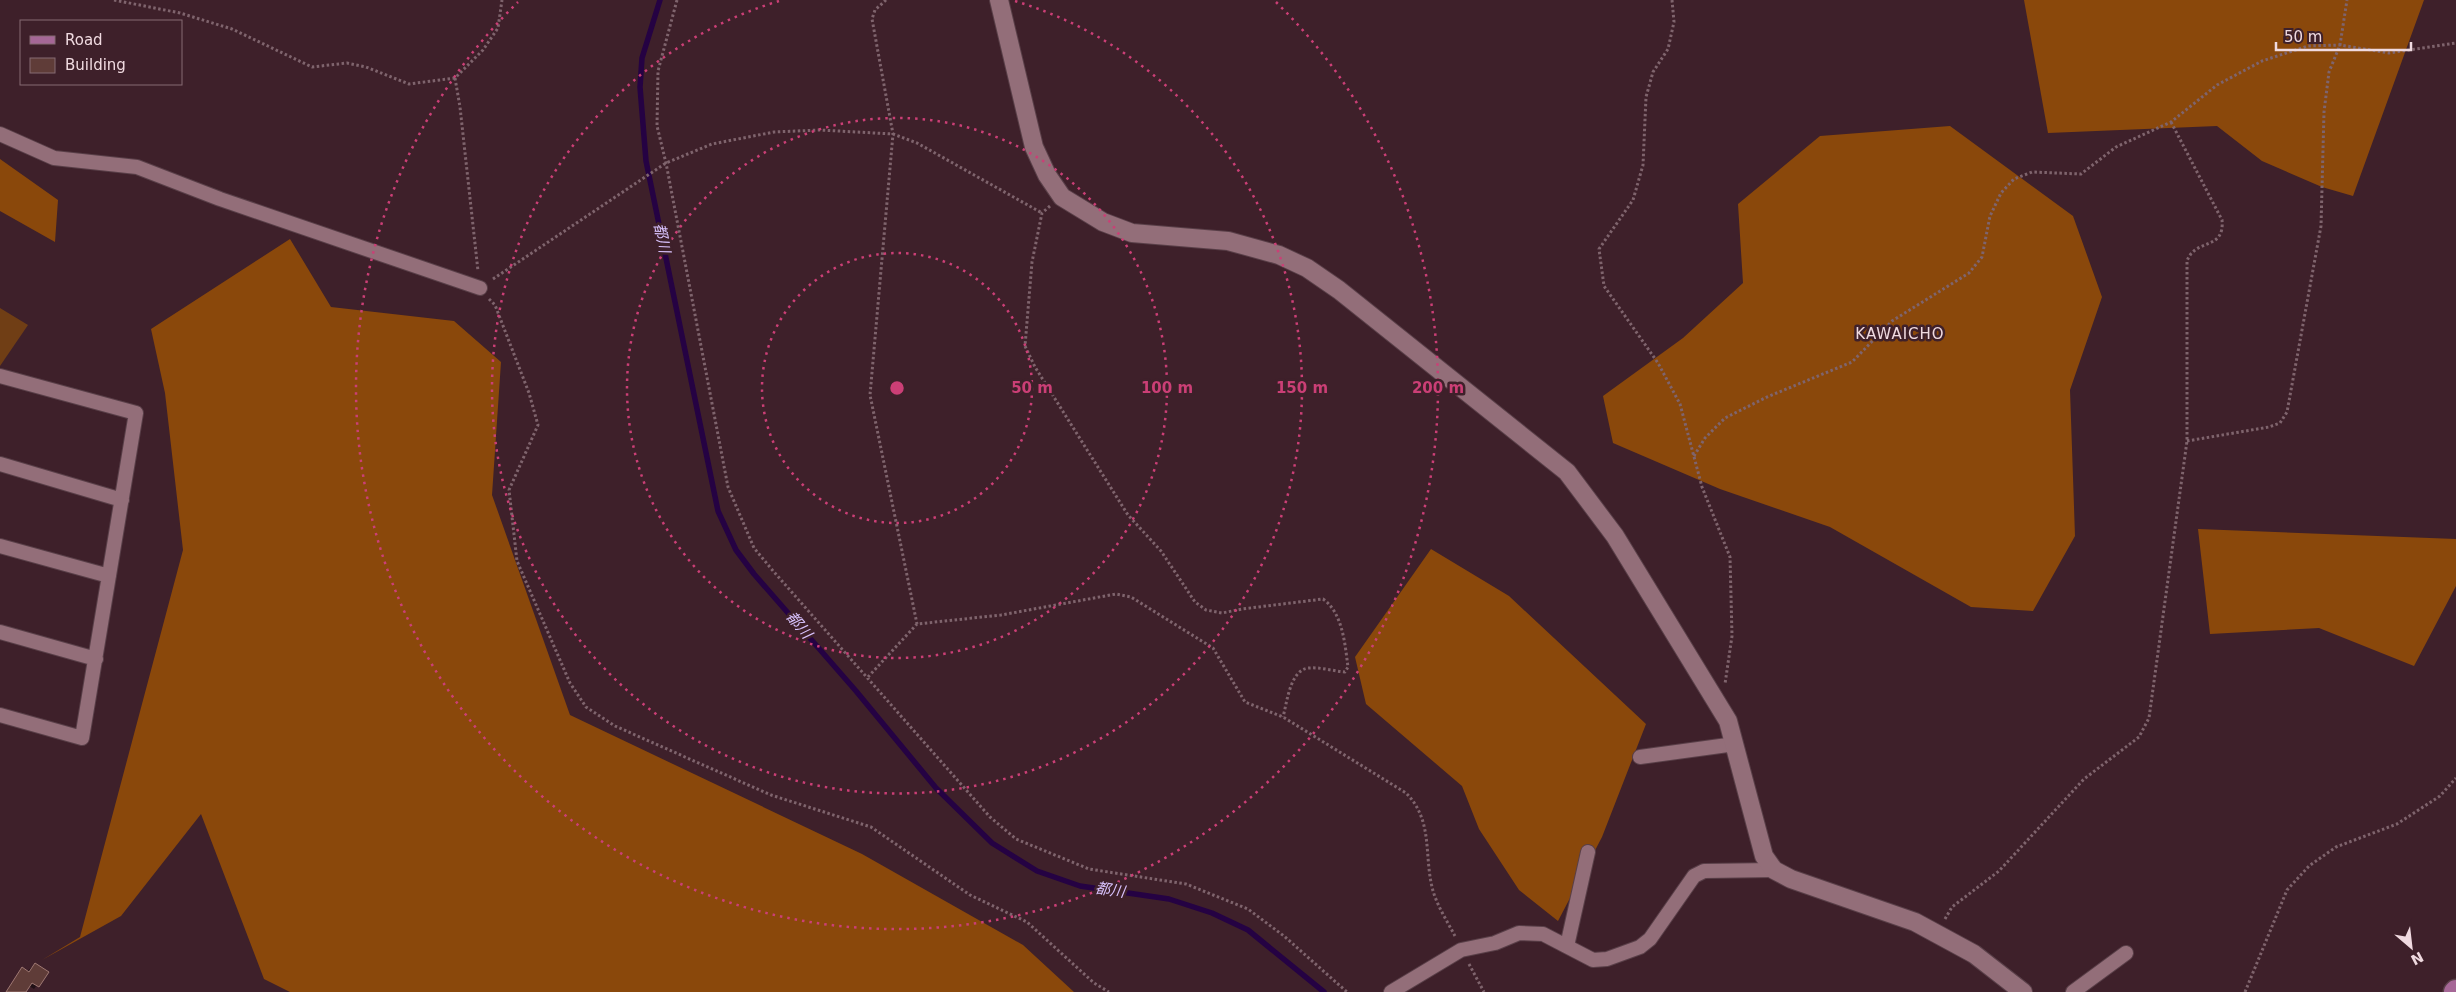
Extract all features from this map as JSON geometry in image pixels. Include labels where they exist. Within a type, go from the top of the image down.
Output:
[{"type":"street","points":[[999,0],[1034,147],[1047,175],[1062,197],[1103,222],[1132,233],[1228,241],[1279,255],[1307,268],[1339,290],[1567,472],[1615,536],[1728,721],[1764,856],[1774,870],[1791,879],[1915,922],[1974,954],[2023,992]]},
{"type":"street","points":[[0,134],[54,158],[137,167],[220,199],[480,288]]},
{"type":"street","points":[[0,376],[136,413],[82,738],[0,715]]},
{"type":"street","points":[[0,464],[122,500]]},
{"type":"street","points":[[0,546],[109,576]]},
{"type":"street","points":[[0,632],[96,659]]},
{"type":"street","points":[[1640,757],[1735,744]]},
{"type":"street","points":[[1567,946],[1588,852]]},
{"type":"street","points":[[1391,992],[1461,950],[1495,943],[1519,933],[1543,934],[1593,960],[1607,960],[1640,947],[1650,938],[1694,876],[1704,871],[1774,870]]},
{"type":"street","points":[[2073,992],[2126,952]]},
{"type":"path","points":[[114,0],[180,13],[232,29],[312,67],[347,64],[366,67],[408,84],[455,78],[483,50],[498,28],[502,0]]},
{"type":"path","points":[[677,0],[665,37],[658,71],[657,126],[666,163],[728,487],[754,548],[990,817],[1016,839],[1089,869],[1186,884],[1248,909],[1284,936],[1347,992]]},
{"type":"path","points":[[886,0],[876,10],[872,19],[893,134],[870,395],[917,624]]},
{"type":"path","points":[[1672,0],[1674,22],[1668,48],[1653,72],[1646,96],[1644,165],[1633,200],[1599,249],[1604,286],[1658,363],[1680,404],[1702,487],[1730,557],[1732,636],[1725,689],[1716,701]]},
{"type":"path","points":[[2187,441],[2269,427],[2280,423],[2288,412],[2321,226],[2324,112],[2329,72],[2340,44],[2347,0]]},
{"type":"path","points":[[1694,456],[1705,438],[1725,418],[1767,397],[1852,362],[1892,320],[1970,273],[1982,258],[1990,216],[2000,193],[2014,179],[2032,172],[2081,174],[2116,146],[2171,122],[2217,85],[2262,61],[2308,46],[2340,44],[2389,53],[2456,44]]},
{"type":"path","points":[[455,78],[460,107],[480,288],[495,305],[529,393],[538,425],[509,490],[517,561],[570,683],[586,707],[615,726],[771,795],[870,827],[970,895],[1027,922],[1094,983],[1109,992]]},
{"type":"path","points":[[1936,933],[1952,907],[1999,871],[2084,779],[2139,737],[2149,718],[2187,441],[2187,261],[2190,253],[2198,247],[2214,242],[2221,235],[2223,228],[2222,220],[2171,122]]},
{"type":"path","points":[[480,288],[666,163],[712,144],[774,132],[829,130],[893,134],[917,143],[1042,213],[1032,262],[1025,346],[1035,368],[1128,515],[1161,551],[1195,602],[1206,610],[1222,613],[1242,608],[1323,599],[1331,604],[1343,632],[1348,667],[1345,672],[1308,667],[1300,671],[1294,678],[1283,717]]},
{"type":"path","points":[[868,677],[917,624],[1001,615],[1116,594],[1131,597],[1213,648],[1245,702],[1283,717],[1406,792],[1417,803],[1424,818],[1432,888],[1461,950],[1484,992]]},
{"type":"path","points":[[2245,992],[2287,890],[2309,866],[2336,847],[2397,824],[2440,796],[2456,778]]},
{"type":"shaded area","points":[[2024,0],[2424,0],[2353,196],[2322,187],[2262,161],[2217,126],[2048,133]]},
{"type":"shaded area","points":[[1950,126],[2073,216],[2102,297],[2070,390],[2075,536],[2033,611],[1971,607],[1830,527],[1720,489],[1613,443],[1603,396],[1683,338],[1743,283],[1738,204],[1820,136]]},
{"type":"shaded area","points":[[0,159],[58,200],[55,242],[0,211]]},
{"type":"shaded area","points":[[290,239],[331,307],[454,321],[501,362],[492,495],[570,715],[862,854],[1023,945],[1074,992],[290,992],[264,979],[201,814],[121,916],[42,960],[80,937],[183,550],[165,393],[151,329]]},
{"type":"shaded area","points":[[0,308],[28,325],[0,366]]},
{"type":"shaded area","points":[[2198,529],[2456,539],[2456,586],[2414,666],[2319,628],[2210,634]]},
{"type":"shaded area","points":[[1431,549],[1509,596],[1646,724],[1602,837],[1558,921],[1519,890],[1479,829],[1462,786],[1366,704],[1355,657]]},
{"type":"building","points":[[35,963],[49,972],[39,987],[32,983],[26,992],[6,992],[22,967],[29,972]]},
{"type":"waterway","name":"都川","points":[[660,0],[642,58],[640,87],[646,161],[718,511],[736,550],[754,574],[856,691],[936,788],[992,843],[1037,871],[1080,886],[1169,899],[1212,913],[1248,930],[1324,992]]},
{"type":"district","name":"KAWAICHO","points":[[1900,334]]}]
